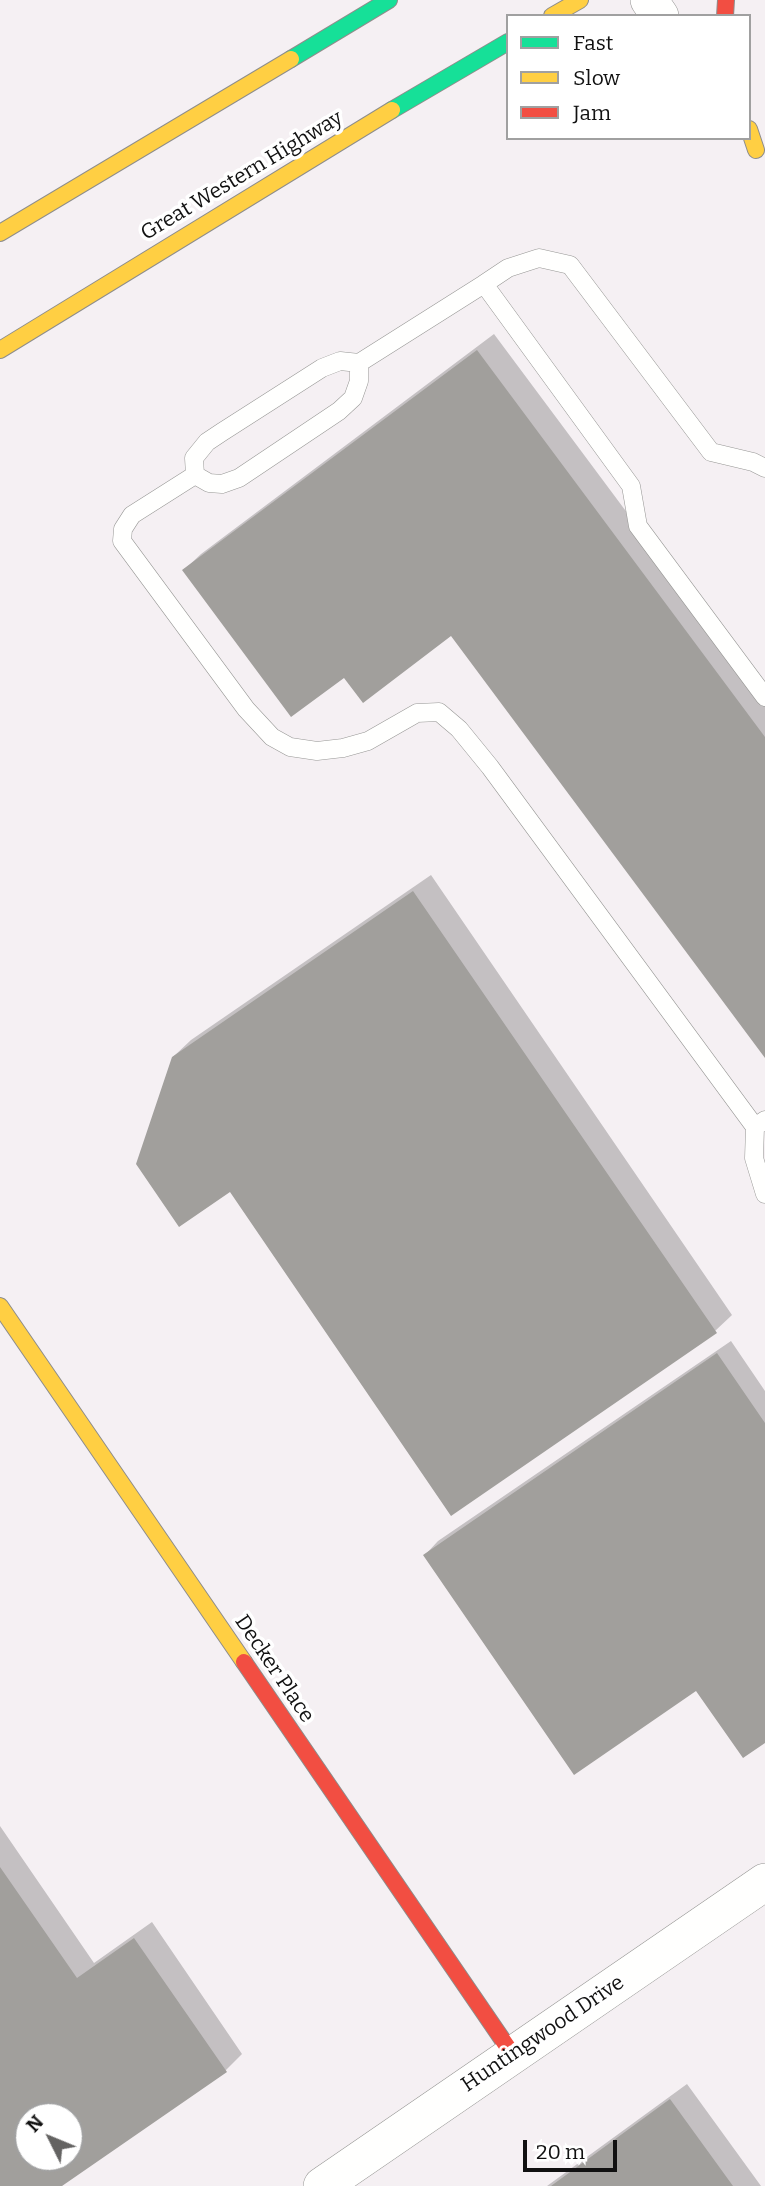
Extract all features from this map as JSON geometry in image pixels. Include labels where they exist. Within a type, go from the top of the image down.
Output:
[{"type":"main road","points":[[0,233],[389,0]]},
{"type":"main road","points":[[556,14],[580,0]]},
{"type":"main road","name":"Great Western Highway","points":[[0,350],[254,191],[506,42]]},
{"type":"main road","name":"Decker Place","points":[[0,1306],[513,2055]]},
{"type":"street","name":"Huntingwood Drive","points":[[322,2186],[765,1882]]},
{"type":"lane","points":[[195,475],[194,458],[207,442],[322,368],[340,361],[359,363],[508,268],[538,258],[570,265],[711,453],[753,462],[765,468]]},
{"type":"lane","points":[[484,284],[631,486],[638,526],[765,698]]},
{"type":"lane","points":[[195,475],[209,484],[222,484],[239,478],[339,411],[353,398],[359,381],[359,363]]},
{"type":"lane","points":[[195,475],[132,515],[123,529],[122,541],[246,709],[272,737],[290,747],[317,751],[368,741],[417,713],[439,712],[459,729],[760,1123],[754,1158],[765,1194]]},
{"type":"shaded area","points":[[0,0],[765,0],[765,2186],[0,2186]]},
{"type":"building","points":[[477,350],[765,737],[765,1058],[451,636],[363,703],[344,678],[291,717],[182,570]]},
{"type":"building","points":[[413,891],[717,1333],[451,1516],[230,1192],[179,1227],[136,1164],[172,1057]]},
{"type":"building","points":[[717,1353],[765,1423],[765,1743],[743,1758],[696,1691],[574,1775],[423,1555]]},
{"type":"building","points":[[0,1867],[77,1978],[134,1938],[227,2072],[84,2171],[84,2102],[14,2102],[14,2172],[82,2172],[62,2186],[0,2186]]},
{"type":"building","points":[[670,2099],[733,2186],[551,2186]]},
{"type":"traffic: fast","points":[[291,59],[389,0]]},
{"type":"traffic: fast","points":[[392,110],[506,43]]},
{"type":"traffic: slow","points":[[556,14],[580,0]]},
{"type":"traffic: slow","points":[[0,233],[291,59]]},
{"type":"traffic: slow","points":[[0,350],[392,110]]},
{"type":"traffic: slow","points":[[751,135],[756,150]]},
{"type":"traffic: slow","points":[[0,1306],[244,1662]]},
{"type":"traffic: jam","points":[[725,14],[726,0]]},
{"type":"traffic: jam","points":[[244,1662],[513,2055]]}]
